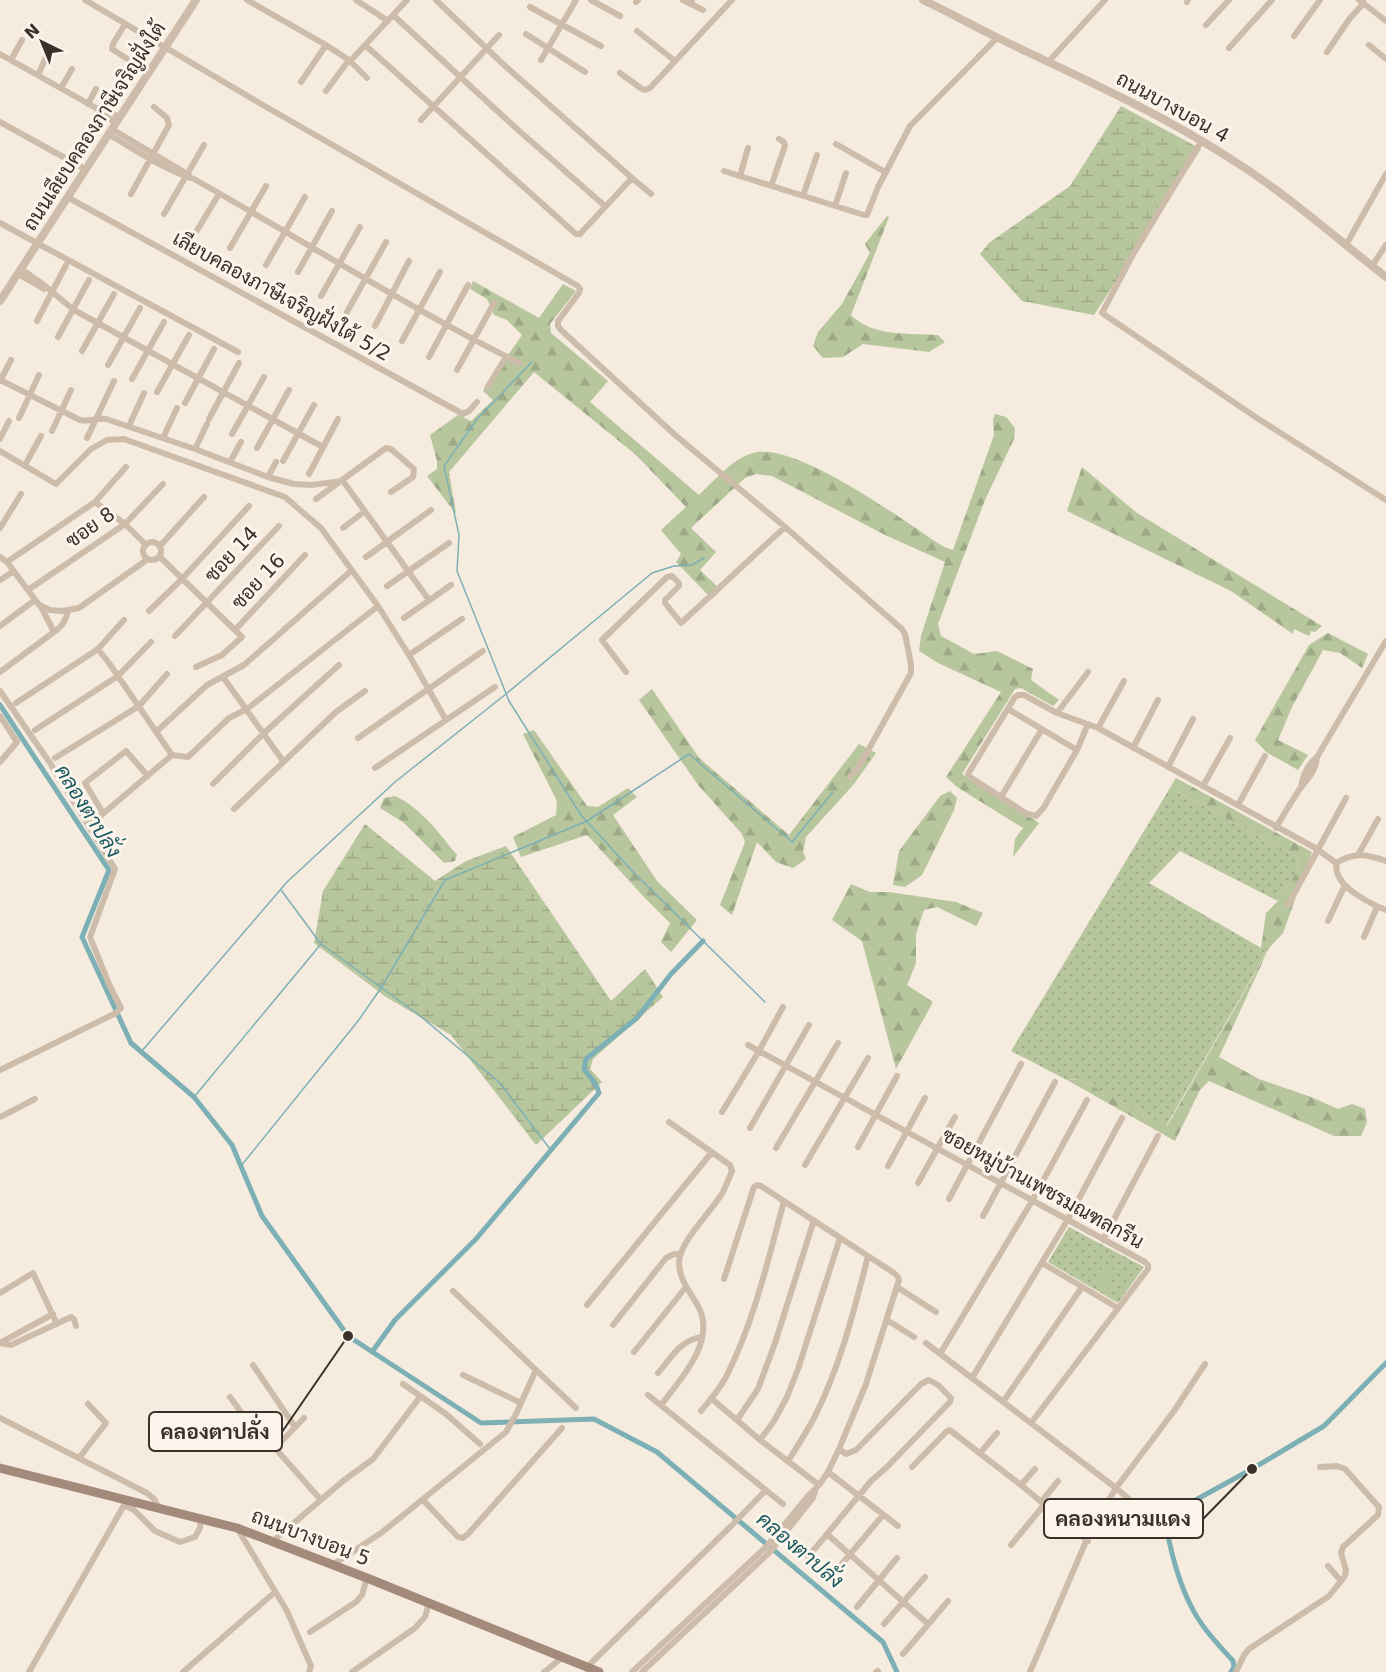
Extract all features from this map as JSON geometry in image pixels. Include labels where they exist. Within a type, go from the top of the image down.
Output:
[{"type":"main road","name":"ถนนบางบอน 5","points":[[0,1468],[126,1502],[237,1528],[334,1564],[599,1672]]},
{"type":"street","points":[[85,0],[578,286],[579,293],[558,321],[561,330],[674,434],[785,527],[905,634],[911,673],[860,765],[850,777]]},
{"type":"street","name":"ถนนเลียบคลองภาษีเจริญฝั่งใต้","points":[[0,301],[196,0]]},
{"type":"street","points":[[247,0],[351,59],[367,78]]},
{"type":"street","points":[[356,0],[390,18],[461,78],[605,207]]},
{"type":"street","points":[[326,91],[351,59],[407,0]]},
{"type":"street","points":[[436,0],[651,194]]},
{"type":"street","points":[[541,60],[576,0]]},
{"type":"street","points":[[591,0],[620,16]]},
{"type":"street","points":[[620,73],[645,90],[650,88],[732,0]]},
{"type":"street","name":"ถนนบางบอน 4","points":[[923,0],[1157,115],[1202,140],[1274,189],[1386,277]]},
{"type":"street","points":[[1049,61],[1105,0]]},
{"type":"street","points":[[1206,25],[1229,0]]},
{"type":"street","points":[[1229,48],[1272,0]]},
{"type":"street","points":[[1294,36],[1320,0]]},
{"type":"street","points":[[688,1],[703,10]]},
{"type":"street","points":[[1327,52],[1362,2],[1386,21]]},
{"type":"street","points":[[530,6],[601,46]]},
{"type":"street","points":[[125,24],[112,49],[149,73]]},
{"type":"street","points":[[637,31],[675,61]]},
{"type":"street","points":[[526,34],[585,72]]},
{"type":"street","points":[[421,120],[499,35]]},
{"type":"street","points":[[724,171],[867,215],[885,172],[912,123],[998,37]]},
{"type":"street","points":[[11,60],[22,40]]},
{"type":"street","points":[[301,82],[326,45]]},
{"type":"street","points":[[365,45],[576,234],[580,234],[632,177]]},
{"type":"street","points":[[1369,45],[1386,59]]},
{"type":"street","points":[[0,54],[96,108],[114,126],[152,156],[446,325],[519,363]]},
{"type":"street","points":[[38,75],[47,55]]},
{"type":"street","points":[[61,88],[72,69]]},
{"type":"street","points":[[88,104],[96,89]]},
{"type":"street","points":[[131,194],[169,125],[167,118],[154,107]]},
{"type":"street","points":[[0,122],[85,169]]},
{"type":"street","points":[[771,186],[785,146],[784,142],[779,139]]},
{"type":"street","points":[[1202,140],[1131,258],[1102,313],[1257,418],[1386,500]]},
{"type":"street","points":[[836,144],[885,172]]},
{"type":"street","points":[[164,214],[204,145]]},
{"type":"street","points":[[740,176],[748,148]]},
{"type":"street","points":[[803,196],[817,155]]},
{"type":"street","points":[[835,206],[846,173]]},
{"type":"street","points":[[1346,245],[1386,174]]},
{"type":"street","points":[[230,248],[266,186]]},
{"type":"street","points":[[196,232],[219,194]]},
{"type":"street","name":"เลียบคลองภาษีเจริญฝั่งใต้ 5/2","points":[[67,197],[463,414],[477,402]]},
{"type":"street","points":[[266,265],[305,197]]},
{"type":"street","points":[[298,272],[332,211]]},
{"type":"street","points":[[0,223],[238,352]]},
{"type":"street","points":[[321,296],[360,227]]},
{"type":"street","points":[[347,312],[386,242]]},
{"type":"street","points":[[1372,266],[1386,245]]},
{"type":"street","points":[[375,326],[409,261]]},
{"type":"street","points":[[37,321],[50,291],[66,265]]},
{"type":"street","points":[[19,272],[50,291],[74,310],[323,447]]},
{"type":"street","points":[[402,341],[440,272]]},
{"type":"street","points":[[58,337],[89,280]]},
{"type":"street","points":[[429,357],[468,285]]},
{"type":"street","points":[[82,351],[114,294]]},
{"type":"street","points":[[457,370],[494,303]]},
{"type":"street","points":[[108,365],[140,308]]},
{"type":"street","points":[[132,379],[164,322]]},
{"type":"street","points":[[157,392],[189,335]]},
{"type":"street","points":[[185,403],[214,349]]},
{"type":"street","points":[[488,388],[506,357]]},
{"type":"street","points":[[11,360],[0,381],[80,420],[89,422],[97,418],[129,426],[268,477],[294,484],[343,481]]},
{"type":"street","points":[[195,449],[239,363]]},
{"type":"street","points":[[20,418],[39,375]]},
{"type":"street","points":[[232,434],[264,376]]},
{"type":"street","points":[[87,438],[114,381]]},
{"type":"street","points":[[52,430],[71,390]]},
{"type":"street","points":[[257,448],[289,390]]},
{"type":"street","points":[[129,426],[144,393]]},
{"type":"street","points":[[268,477],[314,405]]},
{"type":"street","points":[[163,438],[177,408]]},
{"type":"street","points":[[309,474],[338,419]]},
{"type":"street","points":[[0,440],[9,421]]},
{"type":"street","points":[[25,465],[41,436]]},
{"type":"street","points":[[0,451],[56,484],[91,449],[107,440],[124,438],[285,497],[321,528],[378,606],[446,720]]},
{"type":"street","points":[[230,462],[241,442]]},
{"type":"street","points":[[316,499],[387,448],[414,470],[413,477],[392,492]]},
{"type":"street","points":[[7,562],[94,502],[126,467]]},
{"type":"street","points":[[343,481],[429,600]]},
{"type":"street","name":"ซอย 8","points":[[28,590],[125,524],[163,484]]},
{"type":"street","points":[[0,528],[21,494]]},
{"type":"street","points":[[160,546],[204,497]]},
{"type":"street","points":[[94,502],[125,524],[146,545]]},
{"type":"street","points":[[149,611],[182,579],[249,506]]},
{"type":"street","points":[[366,557],[431,510]]},
{"type":"street","points":[[343,528],[365,511]]},
{"type":"street","name":"ซอย 14","points":[[175,636],[279,526]]},
{"type":"street","points":[[626,672],[602,640],[667,577],[672,576],[680,584],[665,600],[665,603],[681,622],[785,527]]},
{"type":"street","points":[[155,542],[160,546],[162,550],[160,557],[153,561],[148,559],[144,554],[146,545],[155,542]]},
{"type":"street","points":[[387,586],[449,543]]},
{"type":"street","name":"ซอย 16","points":[[235,630],[305,555]]},
{"type":"street","points":[[0,557],[7,562],[37,602],[54,632]]},
{"type":"street","points":[[160,557],[242,637],[222,655],[196,667]]},
{"type":"street","points":[[37,602],[50,610],[79,608],[148,559]]},
{"type":"street","points":[[156,732],[207,685],[243,665],[352,570]]},
{"type":"street","points":[[0,580],[14,571]]},
{"type":"street","points":[[404,618],[451,585]]},
{"type":"street","points":[[0,626],[37,602]]},
{"type":"street","points":[[98,649],[172,755],[188,757],[229,718],[247,709],[378,606]]},
{"type":"street","points":[[0,672],[62,626],[67,619],[68,610]]},
{"type":"street","points":[[16,703],[98,649],[124,620]]},
{"type":"street","points":[[409,655],[462,620]]},
{"type":"street","points":[[1276,828],[1301,787],[1302,778],[1311,761],[1317,757],[1386,641]]},
{"type":"street","points":[[35,730],[118,676],[151,642]]},
{"type":"street","points":[[358,738],[483,651]]},
{"type":"street","points":[[213,784],[264,733],[339,665]]},
{"type":"street","points":[[1057,714],[1088,672]]},
{"type":"street","points":[[55,758],[139,706],[167,675]]},
{"type":"street","points":[[223,677],[284,761]]},
{"type":"street","points":[[1098,728],[1124,681]]},
{"type":"street","points":[[375,768],[495,687]]},
{"type":"street","points":[[0,691],[50,763],[115,869],[90,937],[109,984],[122,1008],[0,1070]]},
{"type":"street","points":[[234,808],[336,712],[364,691]]},
{"type":"street","points":[[1088,724],[1077,750],[1044,807],[1036,816],[1027,814],[968,774],[1015,697],[1019,694],[1024,695],[1057,714],[1088,724],[1098,728],[1317,849],[1336,862],[1337,872],[1345,885],[1377,907],[1386,910]]},
{"type":"street","points":[[1133,748],[1158,700]]},
{"type":"street","points":[[1008,709],[1077,750]]},
{"type":"street","points":[[0,762],[17,742],[1,719]]},
{"type":"street","points":[[1168,767],[1193,719]]},
{"type":"street","points":[[1001,796],[1042,729]]},
{"type":"street","points":[[1203,786],[1230,738]]},
{"type":"street","points":[[103,813],[85,783],[126,751],[148,776]]},
{"type":"street","points":[[92,823],[172,755]]},
{"type":"street","points":[[1238,805],[1265,756]]},
{"type":"street","points":[[1288,905],[1346,798]]},
{"type":"street","points":[[1359,855],[1378,819]]},
{"type":"street","points":[[1336,862],[1353,855],[1386,861]]},
{"type":"street","points":[[1328,921],[1345,885]]},
{"type":"street","points":[[1364,937],[1377,907]]},
{"type":"street","points":[[722,1112],[783,1007]]},
{"type":"street","points":[[750,1128],[809,1025]]},
{"type":"street","points":[[776,1148],[838,1043]]},
{"type":"street","name":"ซอยหมู่บ้านเพชรมณฑลกรีน","points":[[748,1045],[1148,1265],[1148,1269],[1031,1423]]},
{"type":"street","points":[[805,1165],[868,1058]]},
{"type":"street","points":[[949,1199],[1021,1064]]},
{"type":"street","points":[[858,1147],[897,1076]]},
{"type":"street","points":[[982,1216],[1055,1082]]},
{"type":"street","points":[[0,1117],[35,1098]]},
{"type":"street","points":[[888,1166],[925,1098]]},
{"type":"street","points":[[940,1354],[1032,1201],[1087,1100]]},
{"type":"street","points":[[918,1183],[955,1117]]},
{"type":"street","points":[[972,1378],[1067,1221],[1122,1118]]},
{"type":"street","points":[[661,1405],[691,1366],[702,1337],[704,1323],[700,1309],[683,1282],[679,1262],[683,1247],[723,1193],[732,1171],[730,1165],[669,1122]]},
{"type":"street","points":[[1103,1240],[1158,1136]]},
{"type":"street","points":[[587,1305],[712,1152]]},
{"type":"street","points":[[632,1672],[670,1641],[768,1550],[828,1472],[866,1384],[899,1280],[868,1256],[761,1185],[754,1187],[724,1279]]},
{"type":"street","points":[[701,1411],[725,1378],[745,1331],[759,1293],[784,1201]]},
{"type":"street","points":[[737,1420],[758,1389],[765,1371],[814,1221]]},
{"type":"street","points":[[760,1440],[787,1397],[840,1238]]},
{"type":"street","points":[[613,1324],[666,1258],[674,1254],[681,1254]]},
{"type":"street","points":[[788,1461],[814,1417],[831,1380],[852,1318],[868,1256]]},
{"type":"street","points":[[1042,1263],[1118,1308]]},
{"type":"street","points":[[0,1293],[33,1273],[57,1324]]},
{"type":"street","points":[[634,1352],[686,1287]]},
{"type":"street","points":[[897,1287],[936,1312]]},
{"type":"street","points":[[1003,1402],[1082,1287]]},
{"type":"street","points":[[453,1291],[576,1408]]},
{"type":"street","points":[[53,1314],[0,1343],[11,1346],[71,1317],[76,1326]]},
{"type":"street","points":[[887,1320],[914,1338]]},
{"type":"street","points":[[658,1372],[684,1343],[702,1337]]},
{"type":"street","points":[[926,1343],[1116,1488],[1150,1517]]},
{"type":"street","points":[[1030,1672],[1093,1525],[1116,1488],[1174,1411],[1205,1364]]},
{"type":"street","points":[[253,1365],[295,1427]]},
{"type":"street","points":[[334,1564],[381,1533],[506,1432],[536,1370]]},
{"type":"street","points":[[463,1375],[521,1403]]},
{"type":"street","points":[[808,1557],[871,1481],[950,1402],[951,1398],[938,1385],[929,1380],[921,1384],[856,1450],[846,1454],[839,1449]]},
{"type":"street","points":[[403,1384],[446,1414],[480,1444]]},
{"type":"street","points":[[648,1395],[783,1504]]},
{"type":"street","points":[[230,1397],[268,1448],[275,1448],[304,1418]]},
{"type":"street","points":[[273,1541],[373,1459],[420,1397]]},
{"type":"street","points":[[711,1398],[788,1461],[817,1488]]},
{"type":"street","points":[[79,1458],[106,1423],[88,1404]]},
{"type":"street","points":[[0,1418],[147,1493],[159,1508]]},
{"type":"street","points":[[423,1500],[458,1537],[463,1538],[562,1428]]},
{"type":"street","points":[[912,1467],[949,1430],[1021,1485],[1088,1541]]},
{"type":"street","points":[[980,1453],[997,1432]]},
{"type":"street","points":[[275,1448],[321,1500]]},
{"type":"street","points":[[1236,1672],[1249,1649],[1329,1596],[1345,1576],[1346,1570],[1341,1553],[1343,1547],[1380,1511],[1344,1469],[1337,1466],[1320,1467]]},
{"type":"street","points":[[1021,1485],[1035,1469]]},
{"type":"street","points":[[828,1472],[898,1526]]},
{"type":"street","points":[[1011,1545],[1058,1481]]},
{"type":"street","points":[[586,1667],[732,1526],[766,1490]]},
{"type":"street","points":[[29,1672],[126,1502],[155,1531],[180,1542],[195,1538],[200,1528],[201,1518]]},
{"type":"street","points":[[831,1577],[884,1515]]},
{"type":"street","points":[[237,1528],[294,1624],[311,1666],[309,1672]]},
{"type":"street","points":[[827,1534],[928,1624]]},
{"type":"street","points":[[857,1607],[897,1558]]},
{"type":"street","points":[[1328,1566],[1341,1581]]},
{"type":"street","points":[[884,1623],[925,1577]]},
{"type":"street","points":[[310,1632],[356,1602],[362,1595],[367,1578]]},
{"type":"street","points":[[183,1672],[275,1592]]},
{"type":"street","points":[[903,1654],[948,1600]]},
{"type":"street","points":[[352,1672],[416,1628],[425,1617],[429,1603]]},
{"type":"street","points":[[642,1672],[670,1641]]},
{"type":"street","points":[[544,1672],[563,1657]]},
{"type":"green space","points":[[1121,106],[1201,149],[1094,315],[1022,301],[980,254],[989,243],[1070,186]]},
{"type":"green space","points":[[887,216],[889,217],[851,315],[860,322],[880,330],[904,334],[938,335],[945,342],[929,352],[863,344],[843,357],[823,358],[813,346],[818,332],[842,304],[870,253],[865,244]]},
{"type":"green space","points":[[473,281],[539,318],[563,284],[576,291],[550,324],[551,333],[608,381],[590,402],[699,495],[738,460],[753,453],[772,453],[796,459],[851,486],[944,547],[953,550],[994,435],[995,414],[1006,417],[1015,428],[1014,439],[985,500],[938,624],[941,636],[974,654],[997,651],[1033,669],[1031,680],[1059,700],[1053,706],[1021,688],[1015,689],[962,774],[1039,823],[1013,857],[1015,839],[1023,828],[957,787],[946,777],[1001,692],[938,663],[919,651],[921,636],[945,562],[885,535],[772,476],[756,474],[745,478],[691,528],[716,552],[700,570],[721,590],[712,599],[676,562],[681,554],[661,530],[686,507],[635,454],[534,372],[449,472],[456,514],[427,476],[437,469],[430,435],[458,415],[471,421],[493,400],[483,391],[522,335],[507,320],[494,315],[487,299],[470,289]]},
{"type":"green space","points":[[1082,467],[1137,513],[1322,626],[1315,632],[1311,631],[1309,636],[1294,629],[1293,634],[1231,591],[1067,511]]},
{"type":"green space","points":[[1328,633],[1368,654],[1362,668],[1340,653],[1323,650],[1292,707],[1278,740],[1308,755],[1298,770],[1266,752],[1255,740],[1309,645]]},
{"type":"green space","points":[[652,689],[699,758],[789,835],[859,744],[876,753],[854,784],[806,837],[803,852],[806,859],[793,868],[776,862],[757,842],[732,915],[720,905],[745,842],[742,834],[698,785],[639,700]]},
{"type":"green space","points":[[534,730],[587,806],[598,807],[628,788],[637,797],[613,815],[657,881],[697,920],[671,952],[661,942],[670,923],[587,835],[521,857],[513,837],[556,815],[557,801],[523,734]]},
{"type":"green space","points":[[1176,778],[1312,852],[1283,933],[1269,949],[1261,948],[1266,913],[1278,901],[1297,872],[1298,857],[1170,788]]},
{"type":"green space","points":[[1170,788],[1298,857],[1297,872],[1278,901],[1180,851],[1149,883],[1261,948],[1269,948],[1166,1126],[1079,1079],[1067,1080],[1011,1051]]},
{"type":"green space","points":[[950,791],[957,798],[954,810],[922,875],[905,887],[893,885],[899,851],[940,796]]},
{"type":"green space","points":[[395,796],[413,807],[429,822],[457,855],[455,861],[444,863],[403,822],[380,808],[384,798]]},
{"type":"green space","points":[[365,824],[435,881],[466,861],[506,846],[611,1001],[645,969],[663,997],[593,1059],[590,1069],[602,1082],[536,1145],[451,1035],[386,997],[314,943],[323,891]]},
{"type":"green space","points":[[851,884],[870,892],[889,892],[956,902],[983,913],[976,926],[937,907],[924,910],[916,934],[916,963],[907,985],[933,1002],[896,1069],[862,941],[832,920]]},
{"type":"green space","points":[[1267,953],[1219,1057],[1259,1079],[1338,1109],[1352,1104],[1365,1109],[1367,1122],[1361,1136],[1334,1136],[1209,1081],[1200,1090],[1175,1141],[1067,1080],[1079,1079],[1167,1126]]},
{"type":"green space","points":[[1069,1227],[1144,1267],[1118,1303],[1048,1262]]},
{"type":"green space","points":[[1105,1264],[1117,1272],[1106,1290],[1093,1282]]},
{"type":"waterway","points":[[532,362],[477,419],[444,466],[459,535],[457,571],[509,701],[581,815],[634,873],[765,1002]]},
{"type":"waterway","points":[[141,1052],[287,882],[395,782],[652,573],[674,566],[692,565],[704,558]]},
{"type":"waterway","name":"คลองตาปลั่ง","points":[[0,705],[109,870],[82,937],[131,1043],[194,1097],[232,1145],[262,1216],[348,1336],[481,1423],[594,1419],[657,1452],[883,1642],[897,1672]]},
{"type":"waterway","points":[[241,1166],[358,1021],[381,988],[445,880],[587,821],[689,754],[792,842],[833,792]]},
{"type":"waterway","points":[[281,890],[321,944],[419,1015],[499,1082],[550,1149]]},
{"type":"waterway","points":[[372,1352],[395,1320],[476,1239],[599,1093],[595,1083],[584,1069],[586,1059],[637,1018],[671,974],[703,941]]},
{"type":"waterway","points":[[194,1097],[321,944]]},
{"type":"waterway","points":[[1231,1672],[1234,1667],[1233,1661],[1205,1628],[1187,1597],[1176,1569],[1167,1531],[1181,1508],[1324,1426],[1386,1363]]},
{"type":"place","name":"คลองตาปลั่ง","points":[[348,1336]]},
{"type":"place","name":"คลองหนามแดง","points":[[1252,1469]]}]
